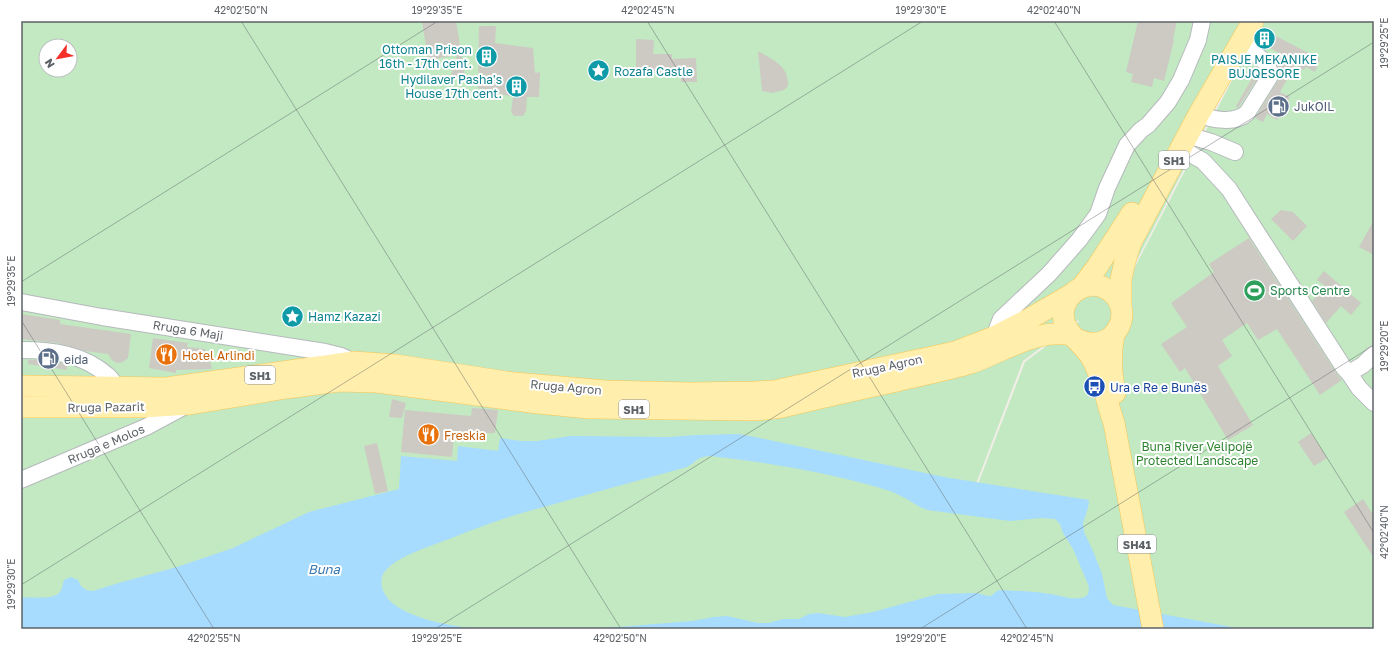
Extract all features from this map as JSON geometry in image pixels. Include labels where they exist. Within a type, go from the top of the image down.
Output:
[{"type":"main road","name":"Rruga Agron","points":[[166,388],[354,362],[396,365],[506,382],[606,391],[690,393],[754,392],[774,391],[955,352],[994,337],[1029,319],[1076,291],[1097,267],[1129,218],[1205,76],[1244,27]]},
{"type":"main road","name":"SH1","points":[[1121,307],[1121,279],[1124,261],[1131,242],[1244,27]]},
{"type":"main road","points":[[1092,285],[1103,287],[1112,293],[1121,307],[1121,321],[1114,334],[1103,342],[1089,344],[1074,337],[1065,324],[1064,311],[1068,299],[1076,291],[1092,285]]},
{"type":"main road","name":"Rruga Agron","points":[[190,404],[339,381],[377,382],[538,404],[589,408],[757,410],[782,407],[940,371],[971,362],[1045,335],[1063,333],[1074,337]]},
{"type":"main road","name":"SH41","points":[[1114,334],[1111,368],[1117,412],[1114,423]]},
{"type":"main road","name":"SH41","points":[[1074,337],[1090,355],[1099,374],[1114,423],[1153,629]]},
{"type":"main road","name":"Rruga Pazarit","points":[[21,386],[166,388]]},
{"type":"main road","name":"Rruga Pazarit","points":[[21,407],[143,407],[190,404]]},
{"type":"street","points":[[994,337],[1001,319],[1050,274],[1079,240],[1098,214],[1107,188],[1127,145],[1141,130],[1148,125],[1168,102],[1181,80],[1198,40],[1202,21]]},
{"type":"street","points":[[1199,114],[1211,119],[1229,120],[1242,118],[1247,113],[1270,76],[1268,66],[1261,57],[1251,50],[1244,27]]},
{"type":"street","points":[[1184,142],[1211,142],[1235,152]]},
{"type":"street","points":[[1184,142],[1229,189],[1344,368],[1359,388],[1374,404]]},
{"type":"street","name":"Rruga 6 Maji","points":[[21,302],[102,317],[325,352],[341,356],[354,362]]},
{"type":"street","points":[[25,350],[69,354],[80,358],[109,376],[117,388]]},
{"type":"street","points":[[1349,373],[1363,365],[1374,354]]},
{"type":"street","name":"Rruga e Molos","points":[[21,480],[146,427],[190,404]]},
{"type":"green space","name":"Buna River Velipojë Protected Landscape","points":[[21,21],[1260,21],[1125,283],[1124,288],[1263,21],[1374,21],[1374,629],[988,629],[974,593],[972,593],[984,629],[21,629]],"holes":[[[1078,320],[1079,322],[1025,362],[978,484],[976,484],[1023,361]]]},
{"type":"water","name":"Buna","points":[[738,434],[944,477],[1089,500],[1083,523],[1084,532],[1102,574],[1107,598],[1113,605],[1243,629],[593,629],[692,621],[727,616],[758,623],[769,623],[783,619],[799,619],[809,614],[818,613],[845,617],[873,612],[938,594],[977,593],[991,596],[999,590],[1037,592],[1077,598],[1084,597],[1088,593],[1088,584],[1073,549],[1063,533],[1060,524],[1055,519],[1041,518],[1010,521],[928,510],[886,490],[831,475],[750,461],[710,456],[698,459],[691,465],[684,468],[489,524],[406,556],[391,565],[383,574],[381,582],[385,595],[391,602],[410,614],[449,625],[486,629],[21,629],[21,598],[47,597],[56,595],[61,591],[64,580],[71,577],[78,580],[81,586],[86,590],[93,591],[177,567],[233,548],[309,512],[399,489],[401,456],[457,461],[458,446],[498,451],[500,438],[521,441],[537,441],[571,436],[669,437]]},
{"type":"building","points":[[422,21],[456,21],[466,82],[451,75],[457,55],[428,60]]},
{"type":"building","points":[[1138,21],[1177,21],[1164,81],[1154,78],[1152,87],[1131,82],[1133,74],[1126,72]]},
{"type":"building","points":[[479,26],[496,26],[495,43],[533,48],[535,73],[540,72],[539,97],[527,97],[526,111],[523,116],[514,116],[511,112],[513,97],[478,88]]},
{"type":"building","points":[[1264,30],[1320,59],[1315,72],[1306,67],[1304,70],[1295,65],[1280,92],[1290,97],[1277,120],[1267,114],[1263,122],[1255,118],[1278,81],[1279,75],[1275,61],[1279,53],[1257,41]]},
{"type":"building","points":[[636,39],[654,40],[653,54],[672,54],[672,59],[696,58],[697,82],[681,82],[681,72],[636,74]]},
{"type":"building","points":[[758,51],[775,61],[786,73],[788,86],[784,90],[772,93],[762,91]]},
{"type":"building","points":[[1258,68],[1260,74],[1238,108],[1236,106]]},
{"type":"building","points":[[1281,210],[1293,212],[1307,226],[1293,241],[1271,219]]},
{"type":"building","points":[[1374,220],[1374,255],[1359,247]]},
{"type":"building","points":[[1249,238],[1342,380],[1320,395],[1277,329],[1258,340],[1247,323],[1222,340],[1232,356],[1218,366],[1253,425],[1228,440],[1185,368],[1180,372],[1161,344],[1187,327],[1171,303],[1214,272],[1209,264]]},
{"type":"building","points":[[1324,271],[1361,303],[1351,315],[1341,306],[1326,323],[1312,301],[1325,286],[1317,280]]},
{"type":"building","points":[[21,314],[60,320],[60,324],[131,334],[128,358],[123,362],[117,363],[112,360],[108,354],[85,351],[58,343],[21,339]]},
{"type":"building","name":"Hotel Arlindi","points":[[153,338],[188,343],[187,347],[205,349],[206,357],[210,361],[212,369],[176,370],[176,373],[149,368]]},
{"type":"building","points":[[28,360],[43,360],[65,364],[67,365],[67,370],[28,364]]},
{"type":"building","points":[[392,399],[406,403],[402,418],[389,417]]},
{"type":"building","name":"Freskia","points":[[472,408],[498,410],[495,433],[454,434],[452,457],[401,452],[405,410],[471,416]]},
{"type":"building","points":[[1311,433],[1327,458],[1314,466],[1298,442]]},
{"type":"building","points":[[377,443],[388,491],[375,494],[364,446]]},
{"type":"building","points":[[1363,499],[1374,516],[1374,558],[1344,512]]},
{"type":"place","name":"PAISJE MEKANIKE BUJQESORE","points":[[1264,38]]},
{"type":"place","name":"Ottoman Prison 16th - 17th cent.","points":[[487,56]]},
{"type":"place","name":"Rozafa Castle","points":[[598,71]]},
{"type":"place","name":"Hydilaver Pasha's House 17th cent.","points":[[517,86]]},
{"type":"place","name":"JukOIL","points":[[1279,106]]},
{"type":"place","name":"Sports Centre","points":[[1254,290]]},
{"type":"place","name":"Hamz Kazazi","points":[[292,316]]},
{"type":"place","name":"Hotel Arlindi","points":[[166,355]]},
{"type":"place","name":"eida","points":[[48,359]]},
{"type":"place","name":"Ura e Re e Bunës","points":[[1095,387]]},
{"type":"place","name":"Freskia","points":[[428,435]]}]
